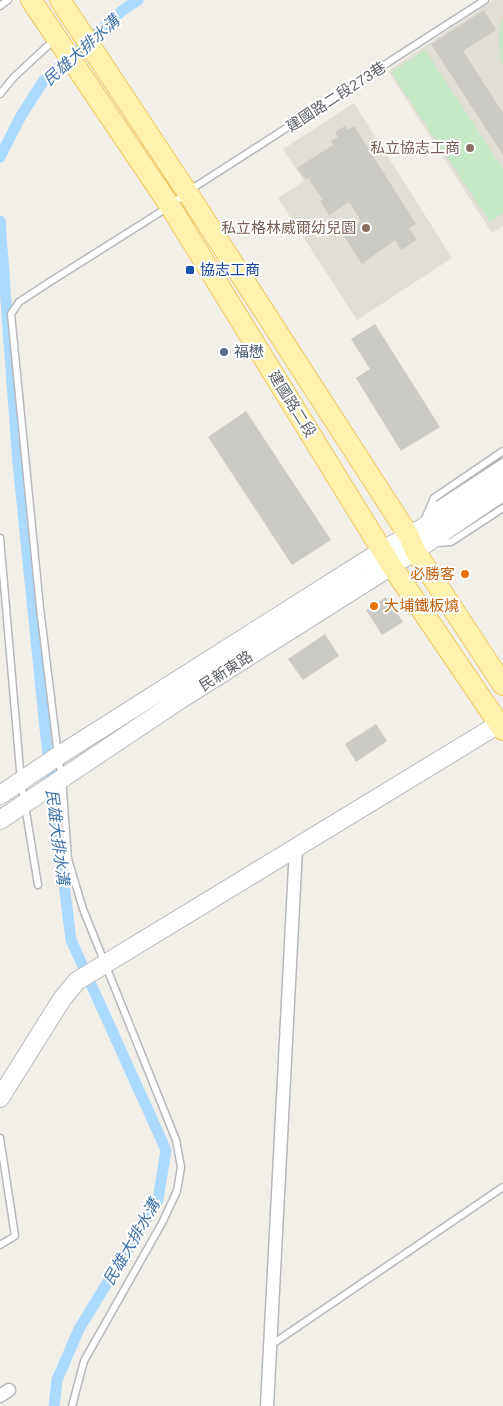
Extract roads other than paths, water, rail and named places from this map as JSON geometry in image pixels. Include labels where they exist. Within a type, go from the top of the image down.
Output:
[{"type":"main road","points":[[31,0],[56,38]]},
{"type":"main road","name":"建國路二段","points":[[60,0],[417,540],[503,685]]},
{"type":"main road","name":"建國路二段","points":[[56,38],[170,206],[387,558],[502,725]]},
{"type":"main road","points":[[387,558],[417,540],[501,474]]},
{"type":"main road","name":"民新東路","points":[[21,781],[58,756],[387,558]]},
{"type":"main road","name":"民新東路","points":[[25,804],[387,558]]},
{"type":"main road","points":[[0,1098],[62,999],[77,981],[502,725]]},
{"type":"main road","points":[[0,795],[21,781]]},
{"type":"main road","points":[[0,820],[25,804]]},
{"type":"street","points":[[267,1406],[296,848]]},
{"type":"lane","points":[[0,6],[8,0]]},
{"type":"lane","name":"建國路二段273巷","points":[[72,1406],[84,1361],[162,1224],[177,1191],[181,1167],[176,1140],[83,909],[68,859],[62,778],[40,608],[11,314],[19,302],[486,0]]},
{"type":"lane","points":[[0,94],[14,77],[56,38]]},
{"type":"lane","points":[[417,540],[434,498],[503,451]]},
{"type":"lane","points":[[417,540],[452,534],[503,501]]},
{"type":"lane","points":[[417,540],[452,542],[503,508]]},
{"type":"lane","points":[[0,538],[21,781],[38,885]]},
{"type":"lane","points":[[0,1138],[15,1236],[0,1245]]},
{"type":"lane","points":[[270,1346],[503,1187]]},
{"type":"waterway","name":"民雄大排水溝","points":[[0,157],[21,116],[44,80],[123,10],[138,0]]},
{"type":"waterway","name":"民雄大排水溝","points":[[0,221],[18,463],[46,738],[71,940],[166,1150],[158,1200],[79,1329],[57,1380],[54,1406]]},
{"type":"place","name":"私立協志工商","points":[[470,148]]},
{"type":"place","name":"私立格林威爾幼兒園","points":[[366,228]]},
{"type":"place","name":"協志工商","points":[[190,270]]},
{"type":"place","name":"福懋","points":[[224,352]]},
{"type":"place","name":"必勝客","points":[[465,574]]},
{"type":"place","name":"大埔鐵板燒","points":[[374,606]]}]
